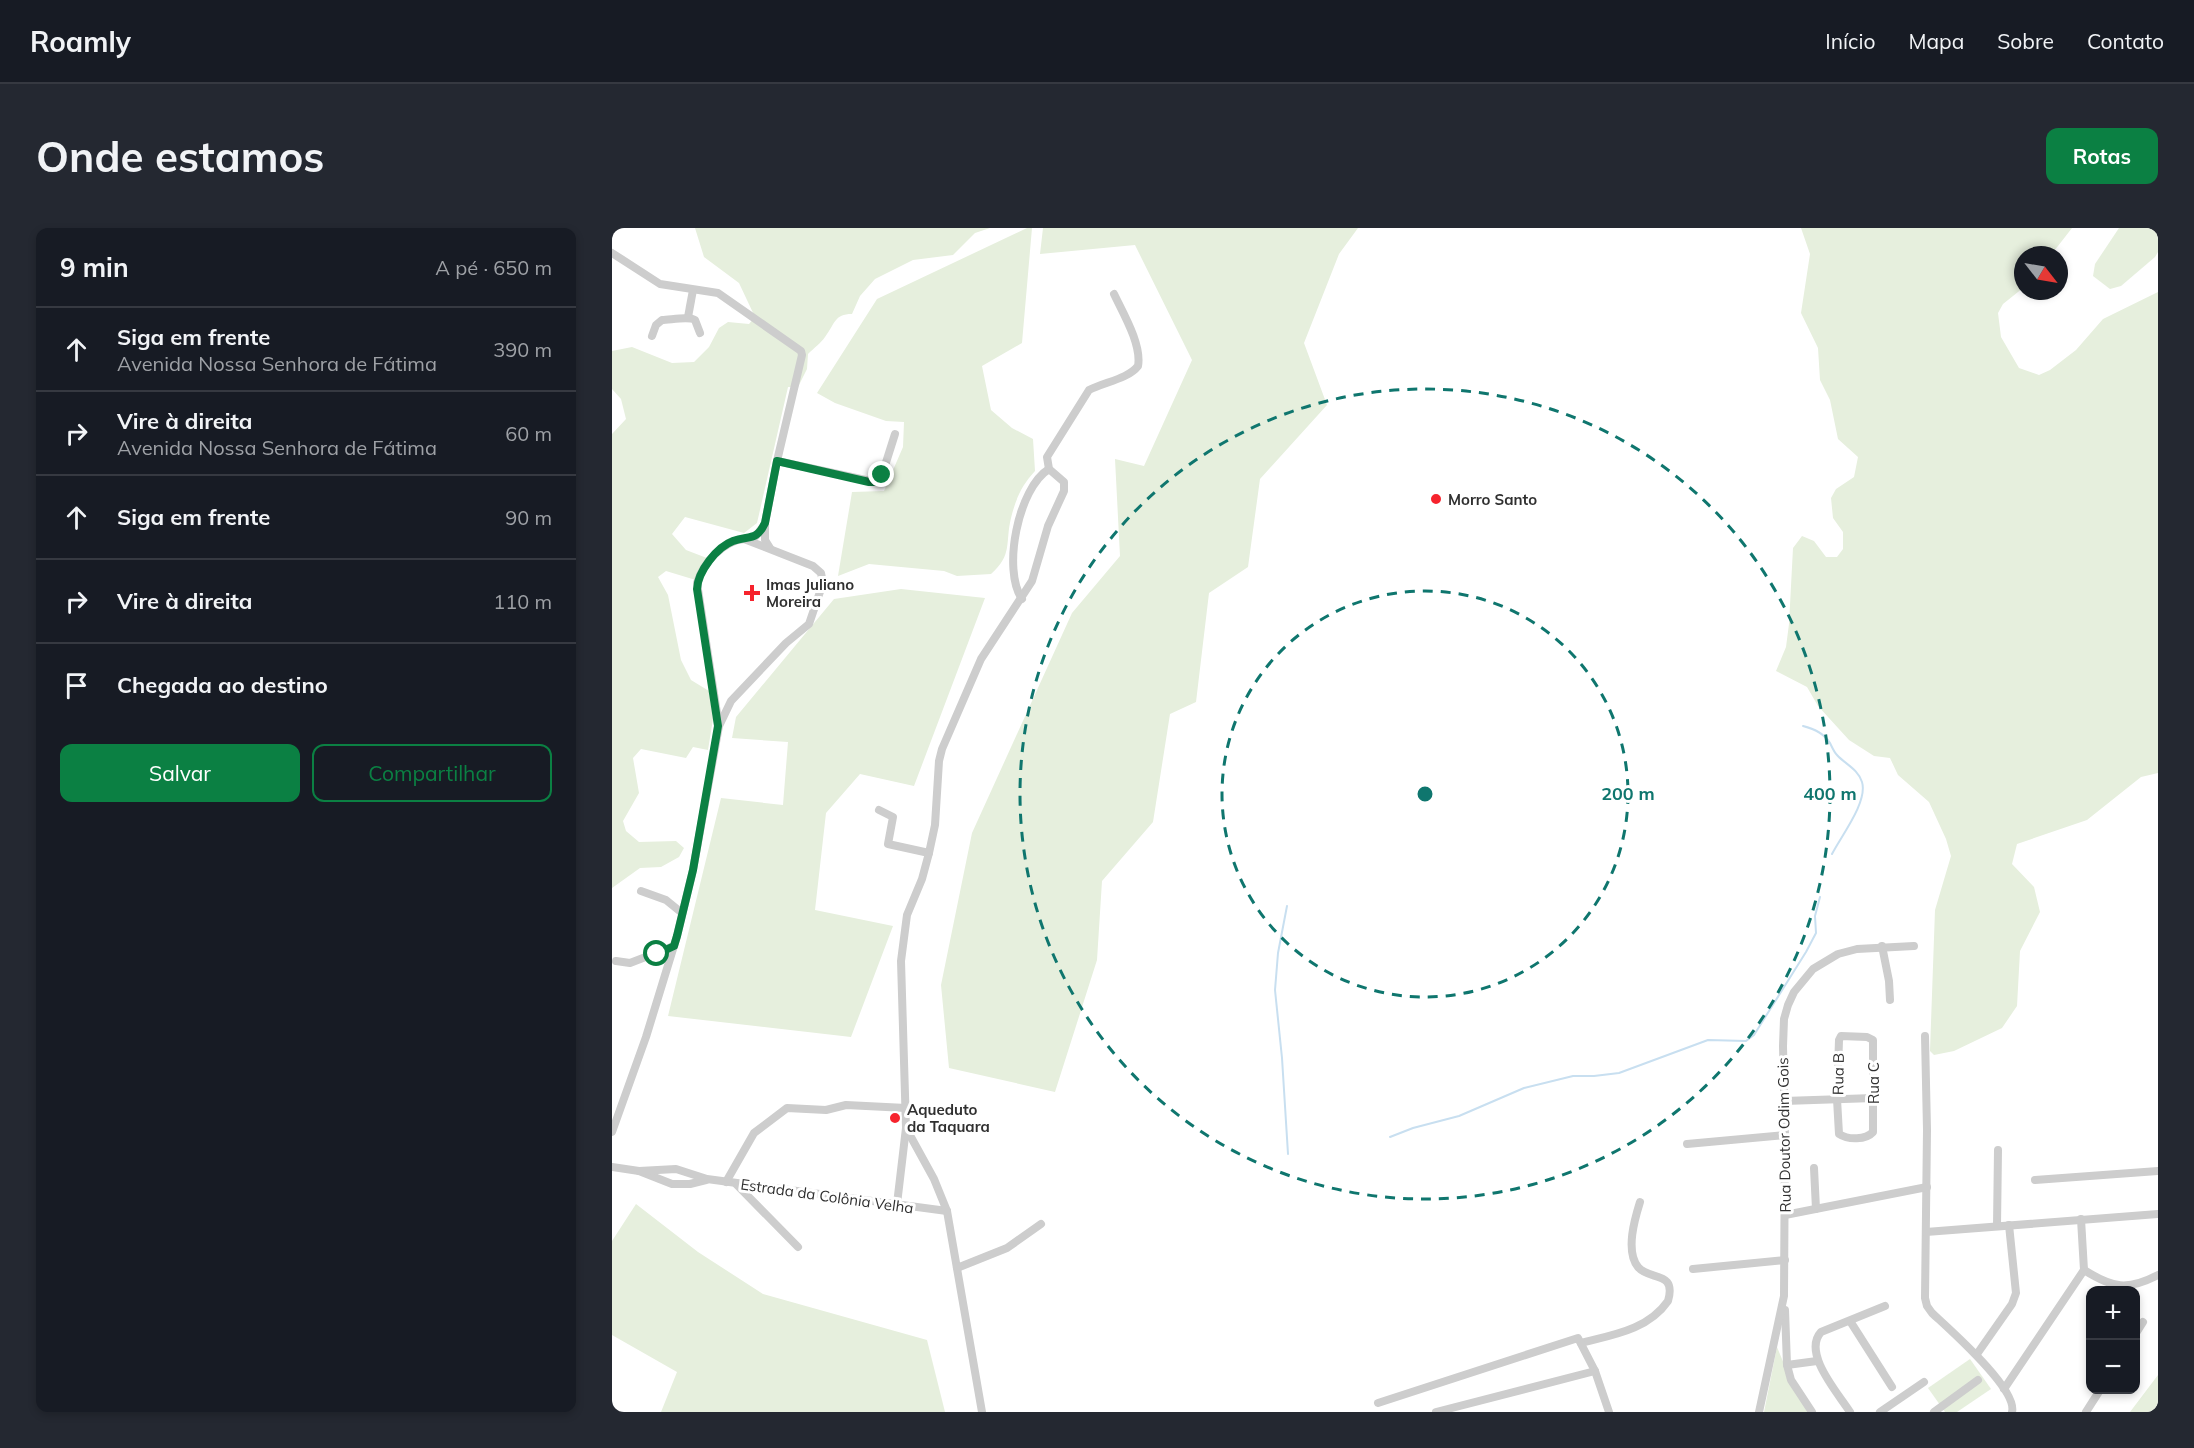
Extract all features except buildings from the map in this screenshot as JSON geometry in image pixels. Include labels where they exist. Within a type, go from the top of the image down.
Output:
[{"type":"street","points":[[612,253],[660,284],[718,293],[801,351],[765,523],[765,540],[771,549]]},
{"type":"street","points":[[688,317],[693,290]]},
{"type":"street","points":[[1048,469],[1047,457],[1089,390],[1101,383],[1128,376],[1137,366],[1137,350],[1130,328],[1114,294]]},
{"type":"street","points":[[652,336],[656,325],[662,320],[681,320],[688,317],[695,320],[700,333]]},
{"type":"street","points":[[777,461],[875,482],[882,475],[895,434]]},
{"type":"street","points":[[897,1204],[906,1128],[901,961],[907,915],[922,879],[929,853],[935,825],[939,762],[950,728],[981,659],[1032,581],[1048,526],[1065,486],[1060,477],[1048,469]]},
{"type":"street","points":[[1022,599],[1017,592],[1014,577],[1016,539],[1022,509],[1035,482],[1048,469]]},
{"type":"street","points":[[718,726],[697,583],[703,570],[720,550],[732,541],[756,536],[765,523]]},
{"type":"street","points":[[612,1132],[646,1037],[677,936],[695,859],[718,726],[731,701],[786,644],[809,624],[823,583],[821,573],[813,566],[744,539]]},
{"type":"street","points":[[879,810],[893,817],[888,844],[929,853]]},
{"type":"street","points":[[641,891],[666,900],[682,912]]},
{"type":"street","points":[[616,962],[630,963],[674,946]]},
{"type":"street","points":[[1882,946],[1890,1000]]},
{"type":"street","name":"Rua Doutor Odim Gois","points":[[1760,1412],[1785,1296],[1784,1019],[1794,992],[1813,969],[1822,963],[1848,952],[1882,946],[1914,946]]},
{"type":"street","name":"Rua B","points":[[1843,1137],[1838,1130],[1840,1037],[1845,1035],[1867,1037]]},
{"type":"street","points":[[1925,1036],[1927,1187],[1924,1281],[1927,1306],[1977,1354],[2012,1402],[2012,1412]]},
{"type":"street","name":"Rua C","points":[[1843,1137],[1865,1137],[1873,1132],[1873,1040],[1867,1037]]},
{"type":"street","points":[[1785,1101],[1874,1098]]},
{"type":"street","points":[[726,1182],[754,1133],[787,1108],[826,1110],[846,1105],[906,1112]]},
{"type":"street","points":[[906,1128],[934,1179],[947,1211],[982,1412]]},
{"type":"street","points":[[1687,1144],[1785,1135]]},
{"type":"street","points":[[1997,1226],[1998,1150]]},
{"type":"street","name":"Estrada da Colônia Velha","points":[[612,1167],[639,1171],[676,1169],[707,1179],[736,1184],[947,1211]]},
{"type":"street","points":[[1814,1168],[1816,1209]]},
{"type":"street","name":"Estrada da Colônia Velha","points":[[639,1171],[672,1184],[690,1184],[707,1179]]},
{"type":"street","points":[[2035,1180],[2158,1172]]},
{"type":"street","points":[[736,1184],[798,1247]]},
{"type":"street","points":[[1785,1215],[1927,1187]]},
{"type":"street","points":[[1378,1403],[1579,1340],[1621,1333],[1642,1324],[1664,1307],[1668,1301],[1669,1288],[1666,1280],[1644,1271],[1635,1261],[1633,1223],[1641,1202]]},
{"type":"street","points":[[1926,1232],[2158,1214]]},
{"type":"street","points":[[2004,1389],[2084,1270],[2081,1219]]},
{"type":"street","points":[[957,1268],[1007,1248],[1041,1224]]},
{"type":"street","points":[[1977,1354],[2012,1304],[2016,1293],[2009,1225]]},
{"type":"street","points":[[1692,1269],[1785,1260]]},
{"type":"street","points":[[2084,1270],[2111,1285],[2137,1285],[2158,1275]]},
{"type":"street","points":[[1785,1296],[1787,1365],[1791,1380],[1812,1412]]},
{"type":"street","points":[[1850,1412],[1817,1361],[1816,1341],[1821,1332],[1885,1306]]},
{"type":"street","points":[[1850,1321],[1892,1387]]},
{"type":"street","points":[[2140,1327],[2143,1322]]},
{"type":"street","points":[[1579,1340],[1595,1371],[1609,1412]]},
{"type":"street","points":[[1787,1365],[1817,1361]]},
{"type":"street","points":[[1436,1412],[1595,1371]]},
{"type":"street","points":[[1934,1412],[1978,1380]]},
{"type":"street","points":[[1880,1412],[1924,1382]]},
{"type":"street","points":[[2086,1412],[2097,1394]]},
{"type":"green space","points":[[695,228],[990,228],[975,233],[953,255],[913,260],[875,279],[860,296],[852,314],[838,318],[823,339],[808,354],[807,369],[798,387],[788,387],[757,523],[744,533],[685,517],[672,534],[686,550],[712,560],[699,581],[666,571],[658,577],[668,595],[681,660],[691,680],[709,691],[713,719],[708,750],[693,747],[686,758],[641,749],[633,758],[639,793],[623,821],[626,831],[639,842],[676,841],[684,848],[679,857],[661,867],[640,868],[612,888],[612,434],[626,419],[621,399],[612,389],[612,351],[632,347],[672,363],[694,362],[709,347],[719,328],[728,322],[749,324],[755,317],[739,283],[704,257]]},
{"type":"green space","points":[[1027,228],[1032,228],[1022,343],[982,366],[991,410],[1012,428],[1033,439],[1035,471],[1026,481],[1015,504],[1003,561],[991,574],[957,576],[944,571],[869,564],[838,576],[852,492],[884,491],[903,447],[904,422],[886,421],[835,403],[817,393],[877,299]]},
{"type":"green space","points":[[1043,228],[1358,228],[1339,254],[1304,343],[1327,405],[1260,479],[1248,567],[1209,593],[1196,702],[1170,714],[1153,822],[1102,881],[1097,960],[1055,1092],[949,1068],[941,985],[972,833],[1072,613],[1120,556],[1115,459],[1144,466],[1192,360],[1135,245],[1040,254]]},
{"type":"green space","points":[[1801,228],[2072,228],[2058,246],[2014,246],[2014,295],[2003,304],[1998,313],[2001,337],[2019,368],[2039,375],[2050,370],[2076,350],[2103,319],[2158,292],[2158,773],[2141,777],[2087,820],[2017,844],[2012,864],[2034,887],[2040,912],[2020,951],[2017,1006],[2002,1028],[1954,1051],[1934,1055],[1930,1051],[1935,910],[1951,856],[1946,839],[1929,802],[1898,775],[1890,758],[1874,756],[1849,740],[1818,706],[1807,687],[1776,671],[1786,647],[1793,548],[1802,536],[1814,541],[1826,557],[1837,557],[1843,549],[1843,532],[1833,518],[1831,498],[1836,489],[1854,477],[1858,457],[1838,439],[1830,400],[1820,380],[1818,348],[1801,313],[1810,254]]},
{"type":"green space","points":[[2119,228],[2158,228],[2158,252],[2121,286],[2110,289],[2093,276],[2095,264]]},
{"type":"green space","points":[[901,589],[985,598],[914,786],[860,774],[826,813],[815,910],[893,926],[851,1037],[668,1016],[721,798],[783,805],[788,742],[732,738],[736,717],[834,599]]},
{"type":"green space","points":[[636,1204],[698,1252],[763,1294],[927,1340],[945,1412],[661,1412],[677,1372],[612,1335],[612,1241]]},
{"type":"green space","points":[[1777,1347],[1794,1388],[1810,1412],[1764,1412]]},
{"type":"green space","points":[[1970,1359],[1991,1389],[1957,1412],[1945,1412],[1928,1388]]},
{"type":"green space","points":[[2158,1375],[2158,1412],[2130,1412]]},
{"type":"waterway","points":[[1803,726],[1825,737],[1836,754],[1854,770],[1862,782],[1863,790],[1858,809],[1832,854]]},
{"type":"waterway","points":[[1390,1137],[1413,1128],[1459,1116],[1524,1088],[1573,1076],[1619,1073],[1708,1040],[1746,1041],[1754,1035],[1816,933],[1815,916],[1820,897]]},
{"type":"waterway","points":[[1287,906],[1278,953],[1275,990],[1288,1154]]},
{"type":"place","name":"Morro Santo","points":[[1436,499]]},
{"type":"place","name":"Imas Juliano Moreira","points":[[752,593]]},
{"type":"place","name":"Aqueduto da Taquara","points":[[895,1118]]},
{"type":"route","points":[[657,954],[674,946],[677,936],[693,870],[718,726],[717,707],[697,589],[699,576],[714,556],[726,545],[732,541],[756,536],[761,531],[765,523],[777,461],[869,482],[875,482],[882,475]]}]
